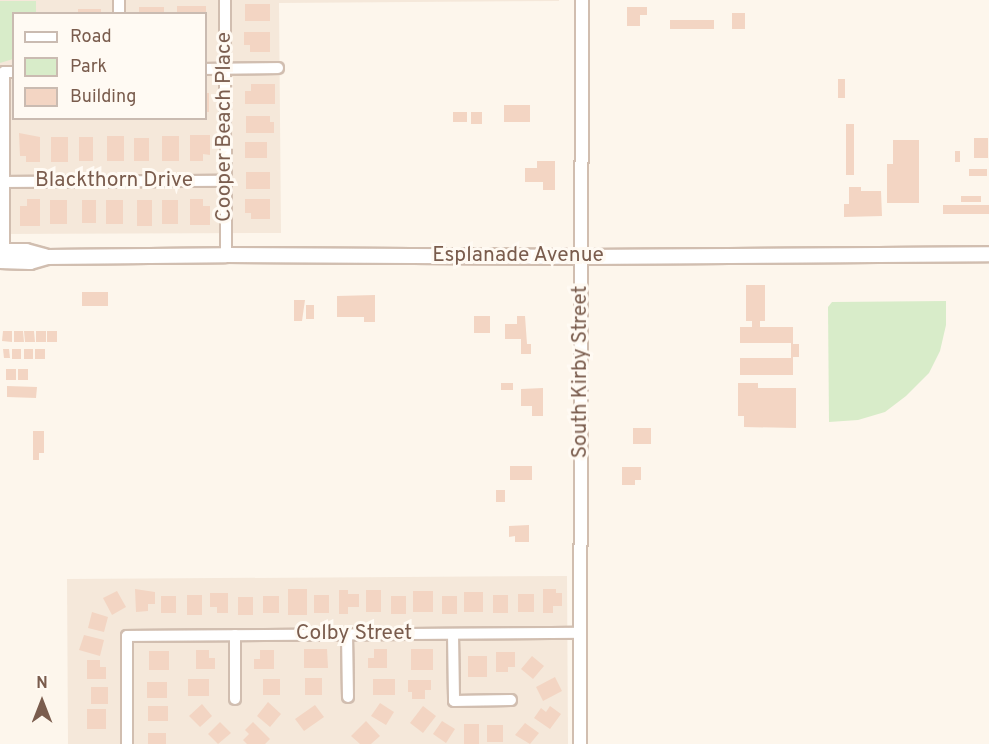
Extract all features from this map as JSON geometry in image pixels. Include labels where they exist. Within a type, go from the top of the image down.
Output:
[{"type":"main road","name":"Esplanade Avenue","points":[[1,255],[26,251],[47,257],[989,254]]},
{"type":"street","name":"Cooper Beach Place","points":[[225,0],[226,255]]},
{"type":"street","name":"South Kirby Street","points":[[580,744],[582,0]]},
{"type":"street","points":[[207,69],[278,68]]},
{"type":"street","points":[[1,255],[9,72]]},
{"type":"street","name":"Blackthorn Drive","points":[[4,182],[225,181]]},
{"type":"street","name":"Colby Street","points":[[127,744],[127,636],[581,633]]},
{"type":"street","points":[[347,634],[348,698]]},
{"type":"street","points":[[453,634],[454,701],[511,700]]},
{"type":"street","points":[[235,635],[235,699]]},
{"type":"shaded area","points":[[0,0],[559,0],[279,3],[281,233],[0,234]]},
{"type":"shaded area","points":[[567,576],[568,744],[68,744],[67,579]]},
{"type":"green space","points":[[0,1],[36,1],[36,12],[12,12],[12,59],[0,63]]},
{"type":"green space","points":[[946,301],[946,325],[940,351],[929,373],[906,396],[885,412],[858,420],[829,422],[828,307],[832,302]]},
{"type":"building","points":[[245,4],[270,4],[270,21],[245,21]]},
{"type":"building","points":[[177,6],[206,6],[206,12],[177,12]]},
{"type":"building","points":[[139,7],[164,7],[164,12],[139,12]]},
{"type":"building","points":[[627,7],[647,7],[647,15],[640,15],[640,26],[627,26]]},
{"type":"building","points":[[78,9],[101,9],[101,12],[78,12]]},
{"type":"building","points":[[732,13],[745,13],[745,29],[732,29]]},
{"type":"building","points":[[670,20],[714,20],[714,29],[670,29]]},
{"type":"building","points":[[244,32],[270,32],[270,52],[250,52],[250,45],[244,45]]},
{"type":"building","points":[[838,79],[845,79],[845,98],[838,98]]},
{"type":"building","points":[[251,84],[275,84],[275,104],[245,104],[245,91],[251,91]]},
{"type":"building","points":[[207,93],[209,93],[209,112],[207,112]]},
{"type":"building","points":[[504,105],[530,105],[530,122],[504,122]]},
{"type":"building","points":[[453,112],[467,112],[467,122],[453,122]]},
{"type":"building","points":[[471,112],[482,112],[482,124],[471,124]]},
{"type":"building","points":[[246,116],[270,116],[270,122],[274,122],[274,133],[246,133]]},
{"type":"building","points":[[846,124],[854,124],[854,175],[846,175]]},
{"type":"building","points":[[19,133],[40,137],[40,162],[26,162],[26,156],[20,156]]},
{"type":"building","points":[[190,135],[210,135],[210,155],[203,154],[203,161],[190,161]]},
{"type":"building","points":[[107,136],[124,136],[124,161],[107,161]]},
{"type":"building","points":[[162,136],[179,136],[179,161],[162,161]]},
{"type":"building","points":[[51,137],[68,137],[68,162],[51,162]]},
{"type":"building","points":[[79,137],[93,137],[93,161],[79,161]]},
{"type":"building","points":[[134,138],[149,138],[149,161],[134,161]]},
{"type":"building","points":[[974,138],[988,138],[988,158],[974,158]]},
{"type":"building","points":[[893,140],[919,140],[919,203],[887,203],[887,164],[893,164]]},
{"type":"building","points":[[245,142],[267,142],[267,158],[245,158]]},
{"type":"building","points":[[955,151],[960,151],[960,162],[955,162]]},
{"type":"building","points":[[537,161],[555,161],[555,190],[543,190],[543,182],[525,182],[525,168],[537,168]]},
{"type":"building","points":[[969,169],[987,169],[987,176],[969,176]]},
{"type":"building","points":[[246,172],[270,172],[270,189],[246,189]]},
{"type":"building","points":[[849,187],[861,187],[861,191],[881,191],[882,216],[844,217],[844,204],[849,204]]},
{"type":"building","points":[[961,196],[981,196],[981,202],[961,202]]},
{"type":"building","points":[[27,199],[40,199],[40,226],[20,226],[20,206],[27,206]]},
{"type":"building","points":[[190,199],[203,199],[203,206],[210,206],[210,225],[190,225]]},
{"type":"building","points":[[245,199],[270,199],[270,219],[251,219],[251,213],[245,213]]},
{"type":"building","points":[[50,200],[67,200],[67,224],[50,224]]},
{"type":"building","points":[[82,200],[96,200],[96,223],[82,223]]},
{"type":"building","points":[[106,200],[123,200],[123,224],[106,224]]},
{"type":"building","points":[[137,200],[152,200],[152,226],[137,226]]},
{"type":"building","points":[[162,200],[178,200],[178,224],[162,224]]},
{"type":"building","points":[[943,205],[989,205],[989,214],[943,214]]},
{"type":"building","points":[[746,285],[765,285],[765,321],[760,321],[760,327],[793,327],[793,344],[799,344],[799,357],[793,357],[793,375],[740,375],[740,358],[791,358],[791,343],[740,343],[740,327],[752,327],[752,321],[746,321]]},
{"type":"building","points":[[82,292],[108,292],[108,306],[82,306]]},
{"type":"building","points":[[375,295],[375,322],[364,322],[364,317],[337,317],[337,296]]},
{"type":"building","points":[[294,300],[305,300],[302,321],[294,321]]},
{"type":"building","points":[[306,305],[314,305],[314,319],[306,319]]},
{"type":"building","points":[[474,316],[490,316],[490,333],[474,333]]},
{"type":"building","points":[[517,316],[525,316],[527,344],[531,344],[531,354],[521,354],[521,339],[505,339],[505,324],[517,324]]},
{"type":"building","points":[[3,331],[12,331],[12,342],[2,341]]},
{"type":"building","points":[[14,331],[23,331],[24,342],[14,342]]},
{"type":"building","points":[[24,331],[34,331],[35,342],[25,342]]},
{"type":"building","points":[[36,331],[46,331],[46,342],[36,342]]},
{"type":"building","points":[[47,331],[57,331],[57,342],[47,342]]},
{"type":"building","points":[[3,349],[9,349],[10,358],[4,358]]},
{"type":"building","points":[[12,349],[21,349],[21,359],[12,359]]},
{"type":"building","points":[[24,349],[33,349],[33,359],[24,359]]},
{"type":"building","points":[[35,349],[45,349],[45,359],[35,359]]},
{"type":"building","points":[[6,369],[16,369],[16,380],[6,380]]},
{"type":"building","points":[[18,369],[28,369],[28,380],[18,380]]},
{"type":"building","points":[[501,383],[513,383],[513,390],[501,390]]},
{"type":"building","points":[[738,383],[758,383],[758,388],[796,388],[796,428],[744,427],[744,416],[738,416]]},
{"type":"building","points":[[7,386],[37,387],[36,398],[7,397]]},
{"type":"building","points":[[543,388],[543,416],[532,416],[532,406],[521,406],[521,389]]},
{"type":"building","points":[[633,428],[651,428],[651,444],[633,444]]},
{"type":"building","points":[[33,431],[44,431],[44,453],[39,453],[39,460],[33,460]]},
{"type":"building","points":[[510,466],[532,466],[532,480],[510,480]]},
{"type":"building","points":[[622,467],[641,467],[641,480],[635,480],[635,485],[622,485]]},
{"type":"building","points":[[496,490],[505,490],[505,502],[496,502]]},
{"type":"building","points":[[529,525],[529,542],[515,542],[515,536],[509,537],[509,526]]},
{"type":"building","points":[[135,589],[155,592],[155,604],[148,604],[148,611],[136,612]]},
{"type":"building","points":[[288,589],[307,589],[307,615],[288,615]]},
{"type":"building","points":[[543,589],[556,589],[556,593],[562,593],[562,606],[553,606],[553,613],[543,613]]},
{"type":"building","points":[[339,590],[348,590],[348,594],[359,594],[359,607],[348,607],[348,614],[339,614]]},
{"type":"building","points":[[366,590],[381,590],[381,612],[366,612]]},
{"type":"building","points":[[117,591],[126,607],[112,615],[103,598]]},
{"type":"building","points":[[413,591],[433,591],[433,612],[413,612]]},
{"type":"building","points":[[464,592],[483,592],[483,612],[464,612]]},
{"type":"building","points":[[210,593],[228,593],[228,613],[217,613],[217,607],[210,607]]},
{"type":"building","points":[[518,594],[534,594],[534,612],[518,612]]},
{"type":"building","points":[[187,595],[202,595],[202,615],[187,615]]},
{"type":"building","points":[[314,595],[329,595],[329,613],[314,613]]},
{"type":"building","points":[[493,595],[508,595],[508,613],[493,613]]},
{"type":"building","points":[[161,596],[176,596],[176,613],[161,613]]},
{"type":"building","points":[[263,596],[279,596],[279,613],[263,613]]},
{"type":"building","points":[[391,596],[406,596],[406,614],[391,614]]},
{"type":"building","points":[[442,596],[457,596],[457,614],[442,614]]},
{"type":"building","points":[[238,597],[253,597],[253,615],[238,615]]},
{"type":"building","points":[[92,612],[108,617],[104,632],[88,628]]},
{"type":"building","points":[[84,635],[104,640],[100,656],[79,650]]},
{"type":"building","points":[[304,649],[327,649],[328,668],[304,668]]},
{"type":"building","points":[[374,649],[387,649],[387,668],[368,668],[368,658],[374,658]]},
{"type":"building","points":[[411,649],[433,649],[433,670],[411,670]]},
{"type":"building","points":[[196,650],[209,650],[209,658],[215,658],[215,669],[196,669]]},
{"type":"building","points":[[260,650],[274,650],[274,669],[254,669],[254,659],[260,659]]},
{"type":"building","points":[[149,651],[169,651],[169,670],[149,670]]},
{"type":"building","points":[[496,652],[515,652],[515,667],[508,667],[508,672],[496,672]]},
{"type":"building","points":[[468,656],[487,656],[487,677],[468,677]]},
{"type":"building","points":[[532,656],[544,666],[533,679],[521,669]]},
{"type":"building","points":[[87,660],[100,660],[100,667],[106,667],[106,679],[87,679]]},
{"type":"building","points":[[555,677],[562,691],[543,701],[536,687]]},
{"type":"building","points":[[305,678],[322,678],[322,695],[305,695]]},
{"type":"building","points":[[188,679],[209,679],[209,696],[188,696]]},
{"type":"building","points":[[263,679],[280,679],[280,695],[263,695]]},
{"type":"building","points":[[373,679],[395,679],[395,695],[373,695]]},
{"type":"building","points":[[408,680],[431,680],[431,690],[425,690],[425,699],[412,699],[412,692],[408,692]]},
{"type":"building","points":[[147,682],[167,682],[167,698],[147,698]]},
{"type":"building","points":[[91,687],[108,687],[108,704],[91,704]]},
{"type":"building","points":[[268,702],[281,714],[270,727],[257,716]]},
{"type":"building","points":[[380,703],[394,712],[386,725],[371,716]]},
{"type":"building","points":[[202,704],[212,716],[200,727],[189,716]]},
{"type":"building","points":[[315,705],[324,717],[304,731],[295,719]]},
{"type":"building","points":[[148,706],[168,706],[168,721],[148,721]]},
{"type":"building","points":[[423,706],[436,716],[423,733],[410,723]]},
{"type":"building","points":[[550,706],[561,714],[550,729],[534,718],[541,708],[546,712]]},
{"type":"building","points":[[87,709],[106,709],[106,729],[87,729]]},
{"type":"building","points":[[366,721],[380,736],[371,744],[360,744],[351,736]]},
{"type":"building","points":[[442,721],[455,729],[446,743],[433,734]]},
{"type":"building","points":[[220,722],[231,733],[218,744],[208,734]]},
{"type":"building","points":[[253,722],[270,739],[265,744],[247,744],[243,740],[249,734],[245,730]]},
{"type":"building","points":[[525,723],[539,733],[530,744],[515,735]]},
{"type":"building","points":[[464,724],[479,724],[479,744],[464,744]]},
{"type":"building","points":[[487,725],[503,725],[503,742],[487,742]]},
{"type":"building","points":[[148,733],[166,733],[166,744],[148,744]]}]
